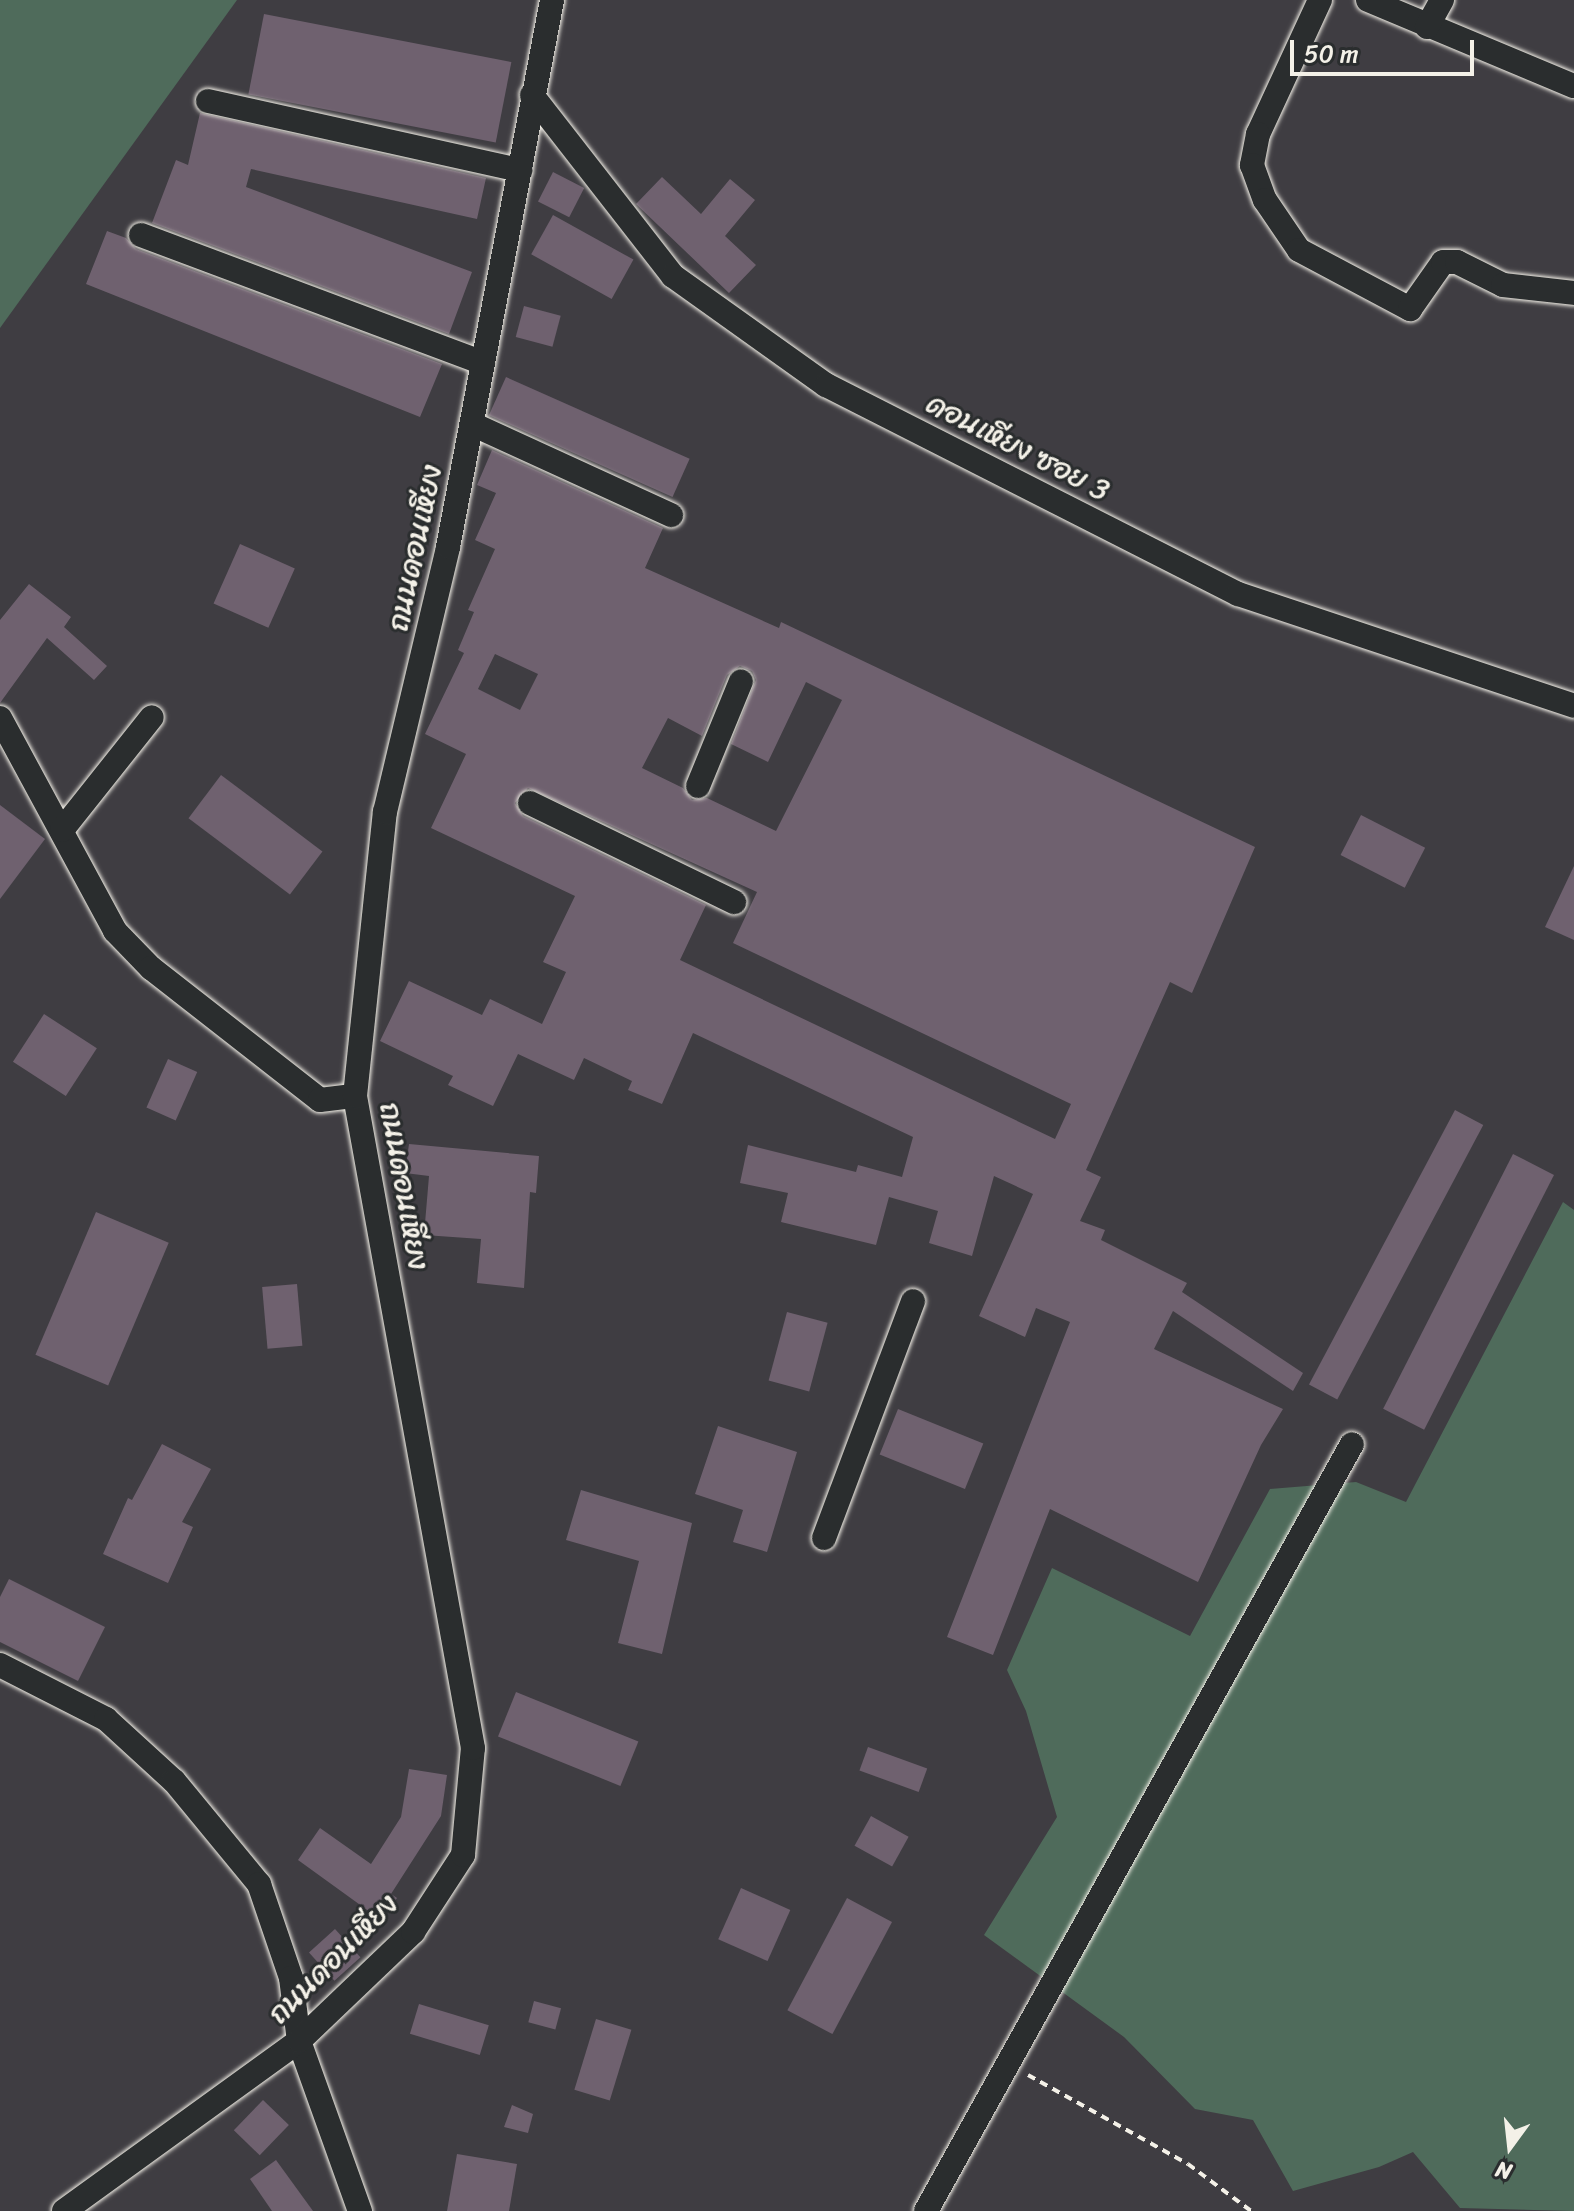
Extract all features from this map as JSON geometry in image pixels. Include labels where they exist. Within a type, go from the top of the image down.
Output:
[{"type":"street","name":"ถนนดอนเหียง","points":[[64,2211],[299,2041],[413,1932],[463,1855],[473,1748],[355,1096],[385,812],[425,657],[552,0]]},
{"type":"street","points":[[1320,0],[1258,134],[1252,165],[1265,200],[1299,250],[1410,309],[1443,262],[1457,262],[1503,285],[1574,293]]},
{"type":"street","points":[[1368,0],[1574,86]]},
{"type":"street","points":[[1427,27],[1442,0]]},
{"type":"street","name":"ดอนเหียง ซอย 3","points":[[532,95],[673,276],[826,385],[1238,594],[1574,706]]},
{"type":"street","points":[[208,101],[520,170]]},
{"type":"street","points":[[141,235],[483,363]]},
{"type":"street","points":[[472,424],[671,515]]},
{"type":"street","points":[[698,786],[741,681]]},
{"type":"street","points":[[62,830],[152,717]]},
{"type":"street","points":[[0,718],[115,931],[151,968],[320,1100],[355,1096]]},
{"type":"street","points":[[530,803],[734,902]]},
{"type":"street","points":[[824,1538],[913,1301]]},
{"type":"street","points":[[926,2211],[1352,1444]]},
{"type":"street","points":[[0,1665],[106,1719],[174,1781],[259,1884],[291,1978],[299,2041],[360,2211]]},
{"type":"path","points":[[1009,2064],[1176,2156],[1251,2211]]},
{"type":"green space","points":[[0,0],[237,0],[0,328]]},
{"type":"green space","points":[[1563,1202],[1574,1210],[1574,2211],[1460,2208],[1413,2152],[1379,2167],[1293,2191],[1253,2120],[1195,2109],[1124,2037],[984,1935],[1057,1817],[1026,1711],[1007,1670],[1052,1568],[1190,1636],[1270,1489],[1356,1482],[1406,1502]]},
{"type":"building","points":[[264,14],[511,62],[496,143],[248,94]]},
{"type":"building","points":[[200,113],[486,178],[477,219],[251,169],[246,187],[472,272],[449,334],[152,223],[176,160],[188,165]]},
{"type":"building","points":[[553,172],[584,188],[569,217],[538,201]]},
{"type":"building","points":[[662,177],[701,214],[730,179],[755,200],[725,236],[756,265],[729,293],[636,204]]},
{"type":"building","points":[[553,215],[633,260],[612,299],[531,254]]},
{"type":"building","points":[[107,231],[126,238],[136,249],[442,364],[420,417],[86,284]]},
{"type":"building","points":[[524,306],[561,316],[552,347],[516,337]]},
{"type":"building","points":[[506,377],[690,459],[673,497],[489,415]]},
{"type":"building","points":[[492,450],[663,528],[645,568],[779,628],[781,622],[1255,847],[1192,993],[1170,982],[1086,1170],[1101,1177],[1080,1221],[1105,1230],[1101,1240],[1187,1283],[1182,1292],[1303,1373],[1293,1391],[1173,1311],[1154,1349],[1283,1409],[1261,1445],[1198,1582],[1050,1509],[993,1655],[947,1637],[1070,1322],[1036,1308],[1025,1337],[979,1316],[1033,1194],[994,1176],[972,1256],[929,1243],[938,1211],[889,1197],[876,1245],[781,1222],[788,1193],[740,1183],[748,1145],[856,1172],[858,1165],[902,1177],[913,1137],[693,1033],[662,1104],[628,1090],[632,1081],[584,1058],[574,1080],[518,1054],[493,1106],[448,1085],[453,1076],[380,1041],[409,981],[482,1015],[490,999],[542,1024],[566,972],[543,962],[575,896],[431,828],[466,754],[425,734],[464,653],[458,650],[474,612],[468,610],[495,549],[475,540],[496,493],[477,485]],"holes":[[[495,654],[538,674],[520,710],[478,689]],[[740,666],[752,671],[756,680],[731,744],[768,762],[806,682],[842,700],[776,831],[707,798],[692,800],[683,788],[642,768],[668,718],[702,736],[727,675]],[[528,788],[757,892],[733,943],[1071,1104],[1055,1139],[680,960],[706,905],[523,816],[515,803]]]},
{"type":"building","points":[[240,544],[295,568],[268,628],[214,603]]},
{"type":"building","points":[[29,584],[71,617],[64,627],[107,666],[94,680],[47,638],[0,703],[0,620]]},
{"type":"building","points":[[221,775],[322,851],[290,895],[189,818]]},
{"type":"building","points":[[0,805],[45,839],[0,899]]},
{"type":"building","points":[[1361,815],[1425,848],[1405,888],[1341,855]]},
{"type":"building","points":[[1574,866],[1574,940],[1545,927]]},
{"type":"building","points":[[44,1014],[97,1048],[66,1096],[13,1062]]},
{"type":"building","points":[[168,1059],[197,1072],[176,1120],[146,1107]]},
{"type":"building","points":[[1455,1110],[1483,1125],[1337,1400],[1309,1385]]},
{"type":"building","points":[[409,1144],[539,1156],[536,1193],[530,1192],[524,1288],[477,1283],[481,1239],[424,1235],[429,1176],[405,1173]]},
{"type":"building","points":[[1513,1154],[1554,1175],[1424,1430],[1383,1409]]},
{"type":"building","points":[[96,1212],[169,1243],[108,1386],[35,1355]]},
{"type":"building","points":[[297,1284],[302,1346],[268,1349],[262,1287]]},
{"type":"building","points":[[787,1312],[828,1323],[809,1391],[769,1381]]},
{"type":"building","points":[[898,1409],[983,1443],[965,1489],[880,1454]]},
{"type":"building","points":[[718,1426],[797,1452],[767,1552],[733,1542],[743,1510],[695,1494]]},
{"type":"building","points":[[162,1444],[211,1469],[182,1522],[193,1527],[168,1583],[103,1554],[128,1498],[132,1500]]},
{"type":"building","points":[[581,1490],[692,1523],[662,1654],[618,1643],[639,1561],[566,1540]]},
{"type":"building","points":[[9,1579],[105,1627],[78,1681],[0,1642],[0,1597]]},
{"type":"building","points":[[516,1692],[638,1741],[620,1786],[498,1737]]},
{"type":"building","points":[[868,1747],[927,1769],[919,1792],[859,1770]]},
{"type":"building","points":[[409,1769],[447,1775],[441,1816],[391,1894],[397,1898],[381,1920],[298,1860],[320,1828],[371,1864],[401,1817]]},
{"type":"building","points":[[871,1816],[909,1837],[892,1867],[855,1846]]},
{"type":"building","points":[[741,1888],[790,1910],[768,1961],[718,1939]]},
{"type":"building","points":[[847,1898],[892,1922],[832,2034],[787,2010]]},
{"type":"building","points":[[335,1929],[360,1957],[334,1981],[309,1952]]},
{"type":"building","points":[[534,2001],[561,2008],[555,2029],[528,2022]]},
{"type":"building","points":[[419,2004],[489,2025],[480,2055],[410,2034]]},
{"type":"building","points":[[596,2019],[631,2030],[610,2101],[574,2090]]},
{"type":"building","points":[[263,2100],[289,2125],[260,2155],[234,2130]]},
{"type":"building","points":[[512,2105],[533,2114],[528,2133],[504,2127]]},
{"type":"building","points":[[457,2154],[517,2164],[509,2211],[447,2211]]},
{"type":"building","points":[[276,2160],[313,2211],[272,2211],[250,2179]]}]
